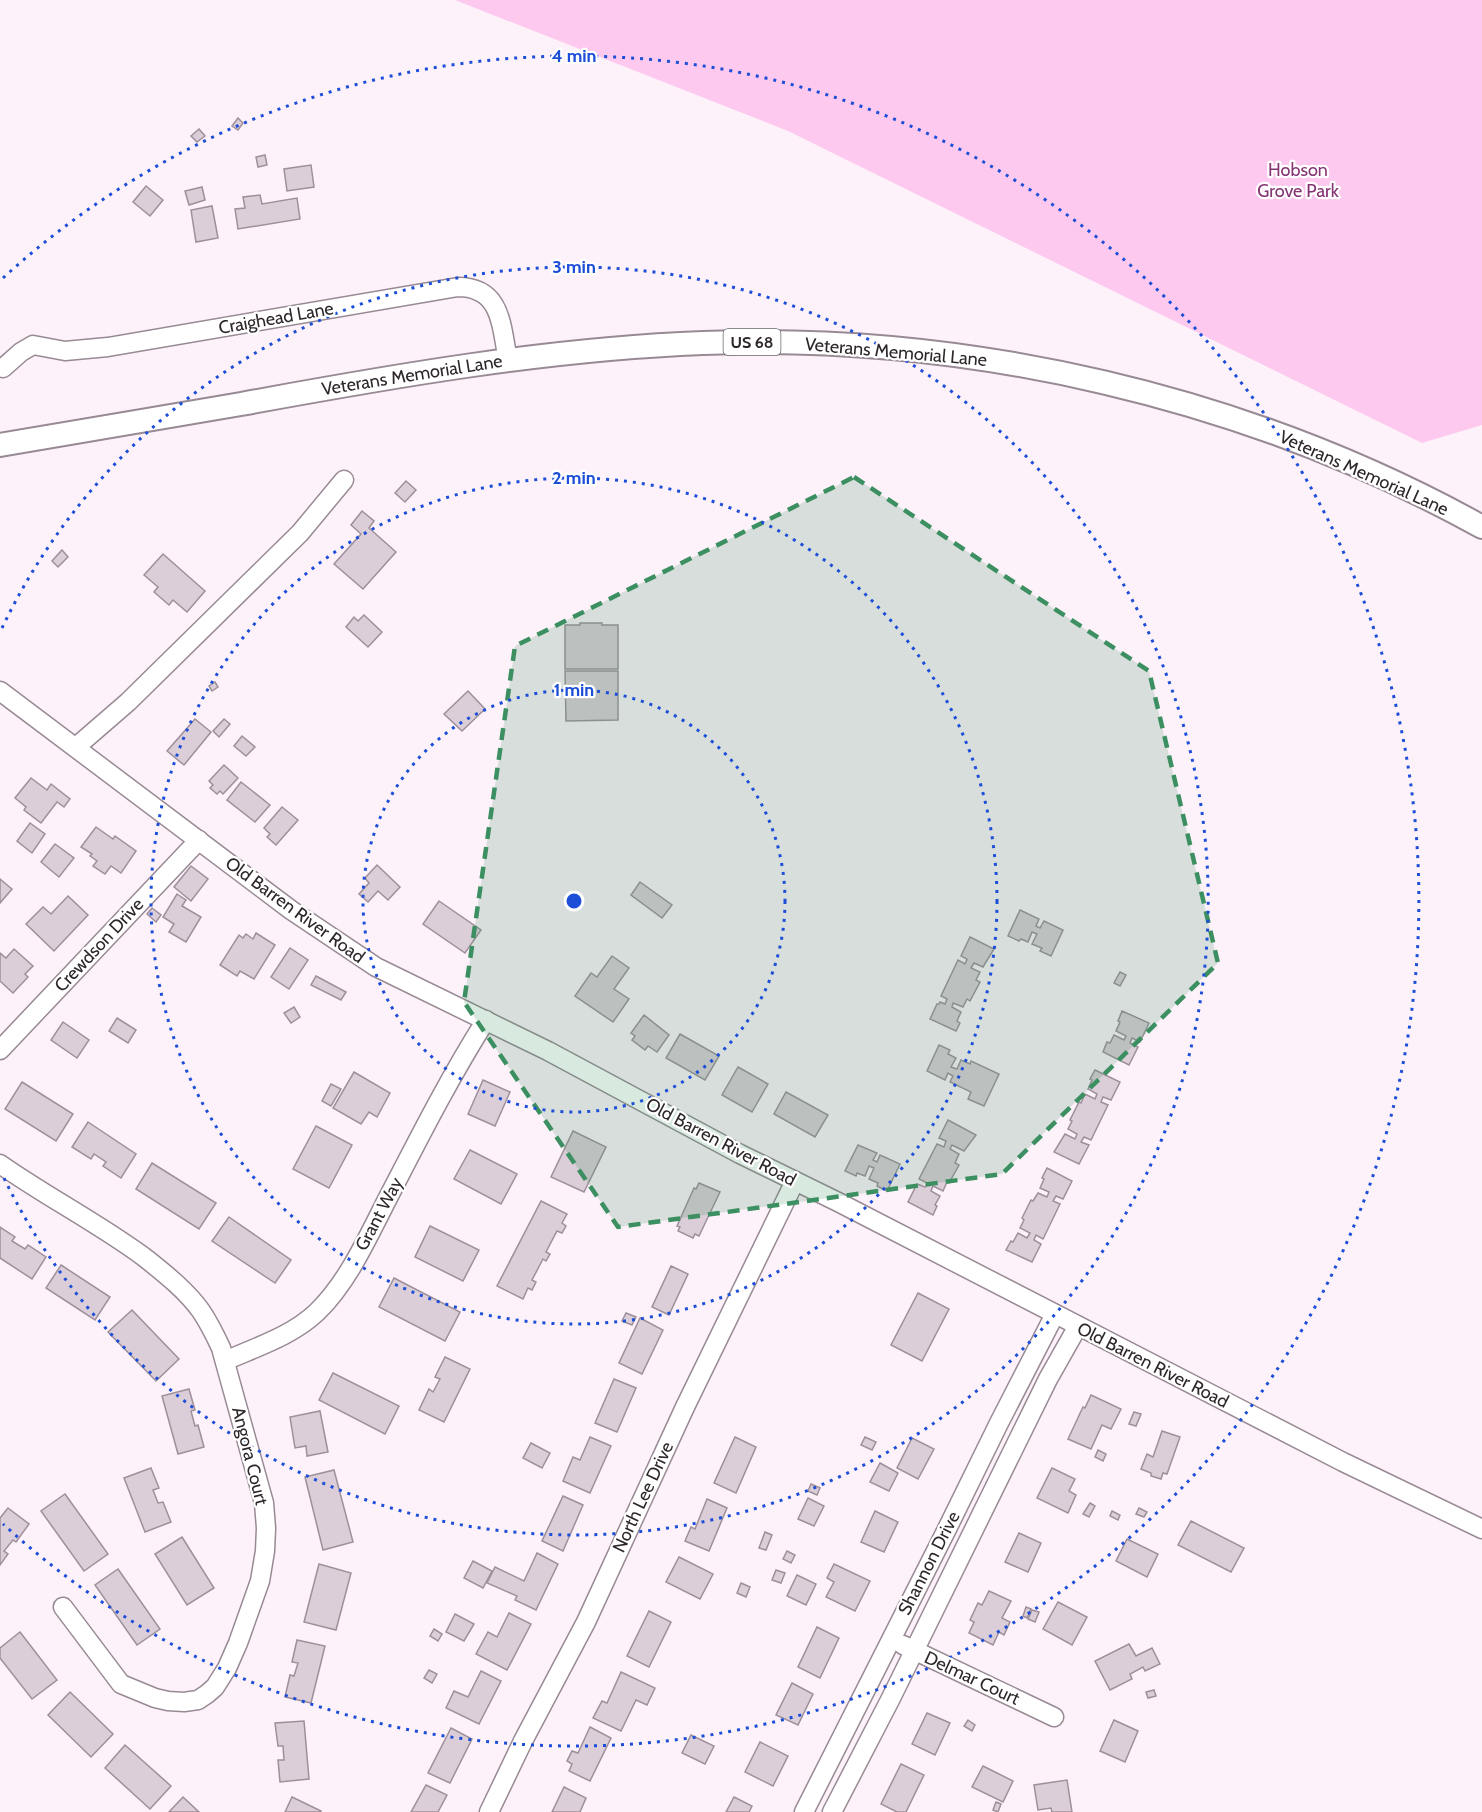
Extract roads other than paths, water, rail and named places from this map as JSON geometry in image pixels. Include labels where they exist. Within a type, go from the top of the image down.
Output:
[{"type":"main road","name":"Veterans Memorial Lane","points":[[0,445],[304,392],[508,360],[638,346],[755,342],[815,344],[908,350],[1011,364],[1127,388],[1244,423],[1321,452],[1371,473],[1482,526]]},
{"type":"street","name":"Craighead Lane","points":[[3,368],[33,345],[65,351],[108,347],[458,287],[478,290],[492,301],[497,310],[508,360]]},
{"type":"street","points":[[76,747],[128,702],[300,533],[344,480]]},
{"type":"street","name":"Old Barren River Road","points":[[0,691],[291,910],[360,958],[548,1051],[795,1181],[1343,1462],[1482,1529]]},
{"type":"street","name":"Crewdson Drive","points":[[0,1050],[199,840]]},
{"type":"street","name":"Grant Way","points":[[225,1361],[267,1343],[299,1325],[317,1312],[332,1294],[359,1253],[437,1103],[486,1020]]},
{"type":"street","name":"Angora Court","points":[[0,1164],[114,1236],[169,1277],[200,1310],[212,1328],[225,1361],[264,1503],[265,1551],[260,1581],[238,1643],[221,1678],[207,1694],[198,1700],[168,1701],[121,1684],[63,1607]]},
{"type":"street","name":"North Lee Drive","points":[[489,1812],[586,1622],[685,1407],[795,1181]]},
{"type":"street","name":"Shannon Drive","points":[[804,1812],[1055,1314]]},
{"type":"street","name":"Shannon Drive","points":[[832,1812],[1048,1378],[1078,1326]]},
{"type":"street","points":[[972,1477],[994,1488]]},
{"type":"street","name":"Delmar Court","points":[[891,1639],[1054,1717]]},
{"type":"park label","name":"Hobson Grove Park","points":[[1298,180]]}]
